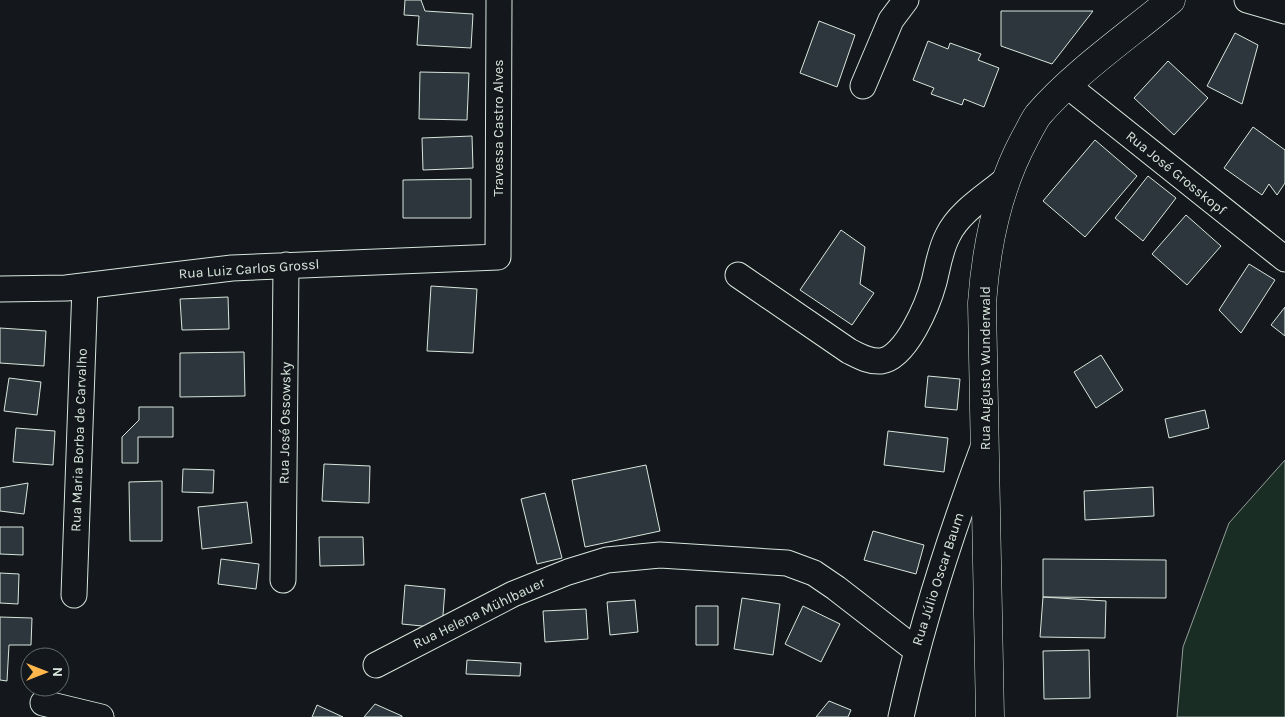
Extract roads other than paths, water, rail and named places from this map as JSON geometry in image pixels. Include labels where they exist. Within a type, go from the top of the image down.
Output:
[{"type":"main road","name":"Rua Augusto Wunderwald","points":[[990,717],[982,303],[985,271],[1005,180],[1037,116],[1068,86],[1171,0]]},
{"type":"street","name":"Travessa Castro Alves","points":[[498,257],[499,0]]},
{"type":"street","points":[[863,86],[892,20],[906,0]]},
{"type":"street","points":[[1247,0],[1285,11]]},
{"type":"street","name":"Rua José Grosskopf","points":[[1068,86],[1285,259]]},
{"type":"street","points":[[738,275],[849,351],[866,360],[881,361],[895,356],[918,321],[934,283],[941,251],[949,233],[969,210],[1005,180]]},
{"type":"street","name":"Rua Luiz Carlos Grossl","points":[[0,289],[84,286],[196,271],[286,265],[498,257]]},
{"type":"street","name":"Rua José Ossowsky","points":[[283,580],[286,265]]},
{"type":"street","name":"Rua Maria Borba de Carvalho","points":[[74,595],[84,286]]},
{"type":"street","name":"Rua Júlio Oscar Baum","points":[[901,717],[916,650],[947,549],[985,443]]},
{"type":"street","name":"Rua Helena Mühlbauer","points":[[376,665],[513,594],[568,572],[607,560],[660,555],[787,564],[814,573],[916,650]]},
{"type":"street","points":[[43,703],[101,717]]}]
